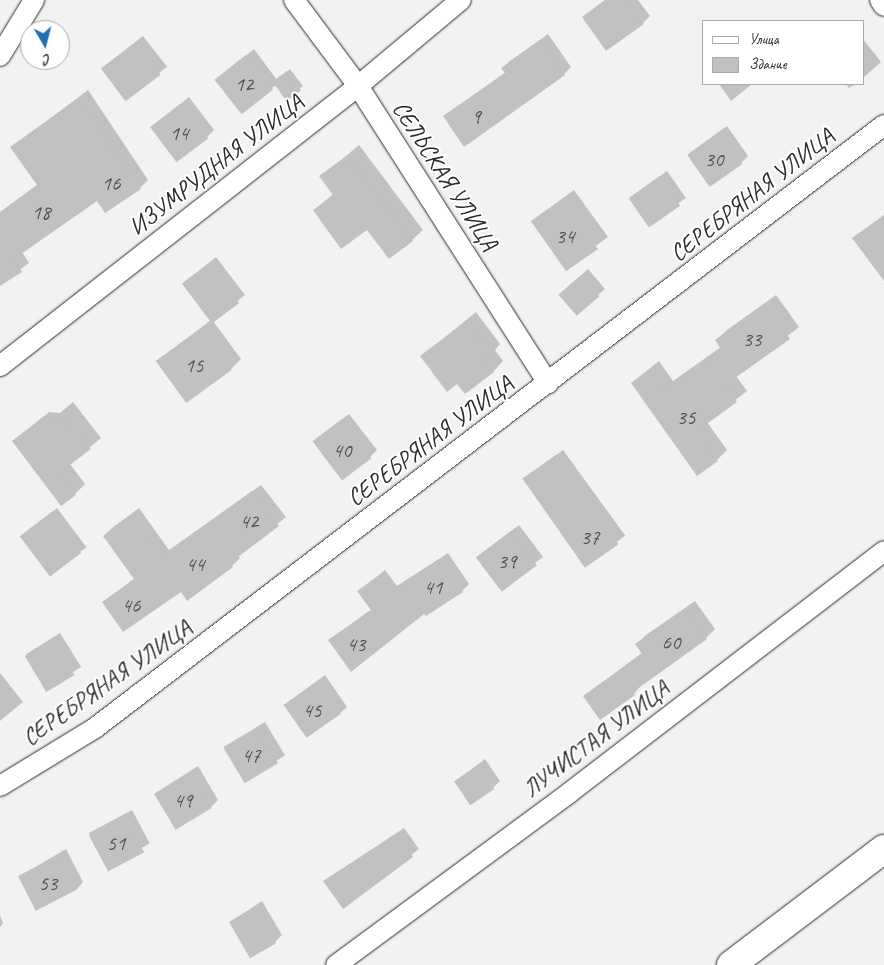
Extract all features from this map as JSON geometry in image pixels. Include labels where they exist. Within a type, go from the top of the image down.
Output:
[{"type":"main road","points":[[731,965],[884,849]]},
{"type":"street","points":[[0,56],[34,0]]},
{"type":"street","name":"ИЗУМРУДНАЯ УЛИЦА","points":[[0,366],[358,86],[461,0]]},
{"type":"street","points":[[880,0],[884,6]]},
{"type":"street","name":"СЕЛЬСКАЯ УЛИЦА","points":[[296,1],[358,86],[548,383]]},
{"type":"street","name":"СЕРЕБРЯНАЯ УЛИЦА","points":[[0,786],[95,728],[884,125]]},
{"type":"street","name":"ЛУЧИСТАЯ УЛИЦА","points":[[336,965],[568,793],[884,550]]},
{"type":"building","points":[[605,0],[627,0],[644,24],[606,51],[582,17]]},
{"type":"building","points":[[541,40],[565,75],[464,147],[443,116],[505,73],[501,68]]},
{"type":"building","points":[[136,42],[161,75],[126,101],[101,68]]},
{"type":"building","points":[[246,55],[273,90],[242,114],[214,80]]},
{"type":"building","points":[[287,71],[301,90],[287,101],[272,82]]},
{"type":"building","points":[[80,97],[141,189],[105,213],[97,201],[14,259],[22,272],[0,286],[0,212],[37,185],[10,147]]},
{"type":"building","points":[[182,103],[208,138],[177,162],[150,127]]},
{"type":"building","points":[[720,132],[742,164],[710,187],[687,155]]},
{"type":"building","points":[[348,155],[413,241],[389,259],[367,230],[341,249],[313,210],[333,195],[319,176]]},
{"type":"building","points":[[660,177],[680,206],[649,227],[629,199]]},
{"type":"building","points":[[563,199],[598,249],[566,271],[531,221]]},
{"type":"building","points":[[884,215],[884,281],[852,238]]},
{"type":"building","points":[[209,263],[239,303],[212,323],[182,283]]},
{"type":"building","points":[[581,275],[599,296],[577,316],[558,295]]},
{"type":"building","points":[[765,304],[790,339],[725,385],[737,402],[697,431],[718,461],[697,476],[631,383],[648,370],[662,391],[721,349],[715,340]]},
{"type":"building","points":[[465,322],[491,356],[485,361],[494,372],[465,394],[457,384],[447,392],[420,356]]},
{"type":"building","points":[[201,328],[232,370],[186,403],[156,361]]},
{"type":"building","points":[[62,412],[91,449],[59,473],[76,495],[61,506],[12,441],[37,422],[48,422]]},
{"type":"building","points":[[342,419],[371,458],[342,480],[312,441]]},
{"type":"building","points":[[556,455],[619,544],[585,568],[522,479]]},
{"type":"building","points":[[252,491],[279,526],[230,563],[233,567],[187,601],[181,592],[123,632],[102,602],[134,579],[103,536],[131,515],[161,557]]},
{"type":"building","points":[[51,513],[81,553],[50,576],[20,536]]},
{"type":"building","points":[[511,531],[537,565],[502,592],[476,557]]},
{"type":"building","points":[[441,559],[463,592],[426,616],[424,614],[351,672],[328,640],[371,610],[357,591],[378,576],[390,592]]},
{"type":"building","points":[[685,609],[707,639],[633,692],[635,695],[600,720],[583,696],[642,654],[635,644]]},
{"type":"building","points":[[53,639],[75,675],[46,692],[25,656]]},
{"type":"building","points":[[318,681],[341,714],[307,738],[284,705]]},
{"type":"building","points":[[257,728],[278,763],[245,783],[224,748]]},
{"type":"building","points":[[478,765],[494,789],[470,805],[454,781]]},
{"type":"building","points":[[190,772],[212,808],[176,830],[154,794]]},
{"type":"building","points":[[125,816],[144,852],[108,871],[89,835]]},
{"type":"building","points":[[397,833],[413,857],[343,909],[323,881]]},
{"type":"building","points":[[59,855],[77,890],[36,911],[18,876]]},
{"type":"building","points":[[255,907],[276,943],[250,958],[229,922]]}]
